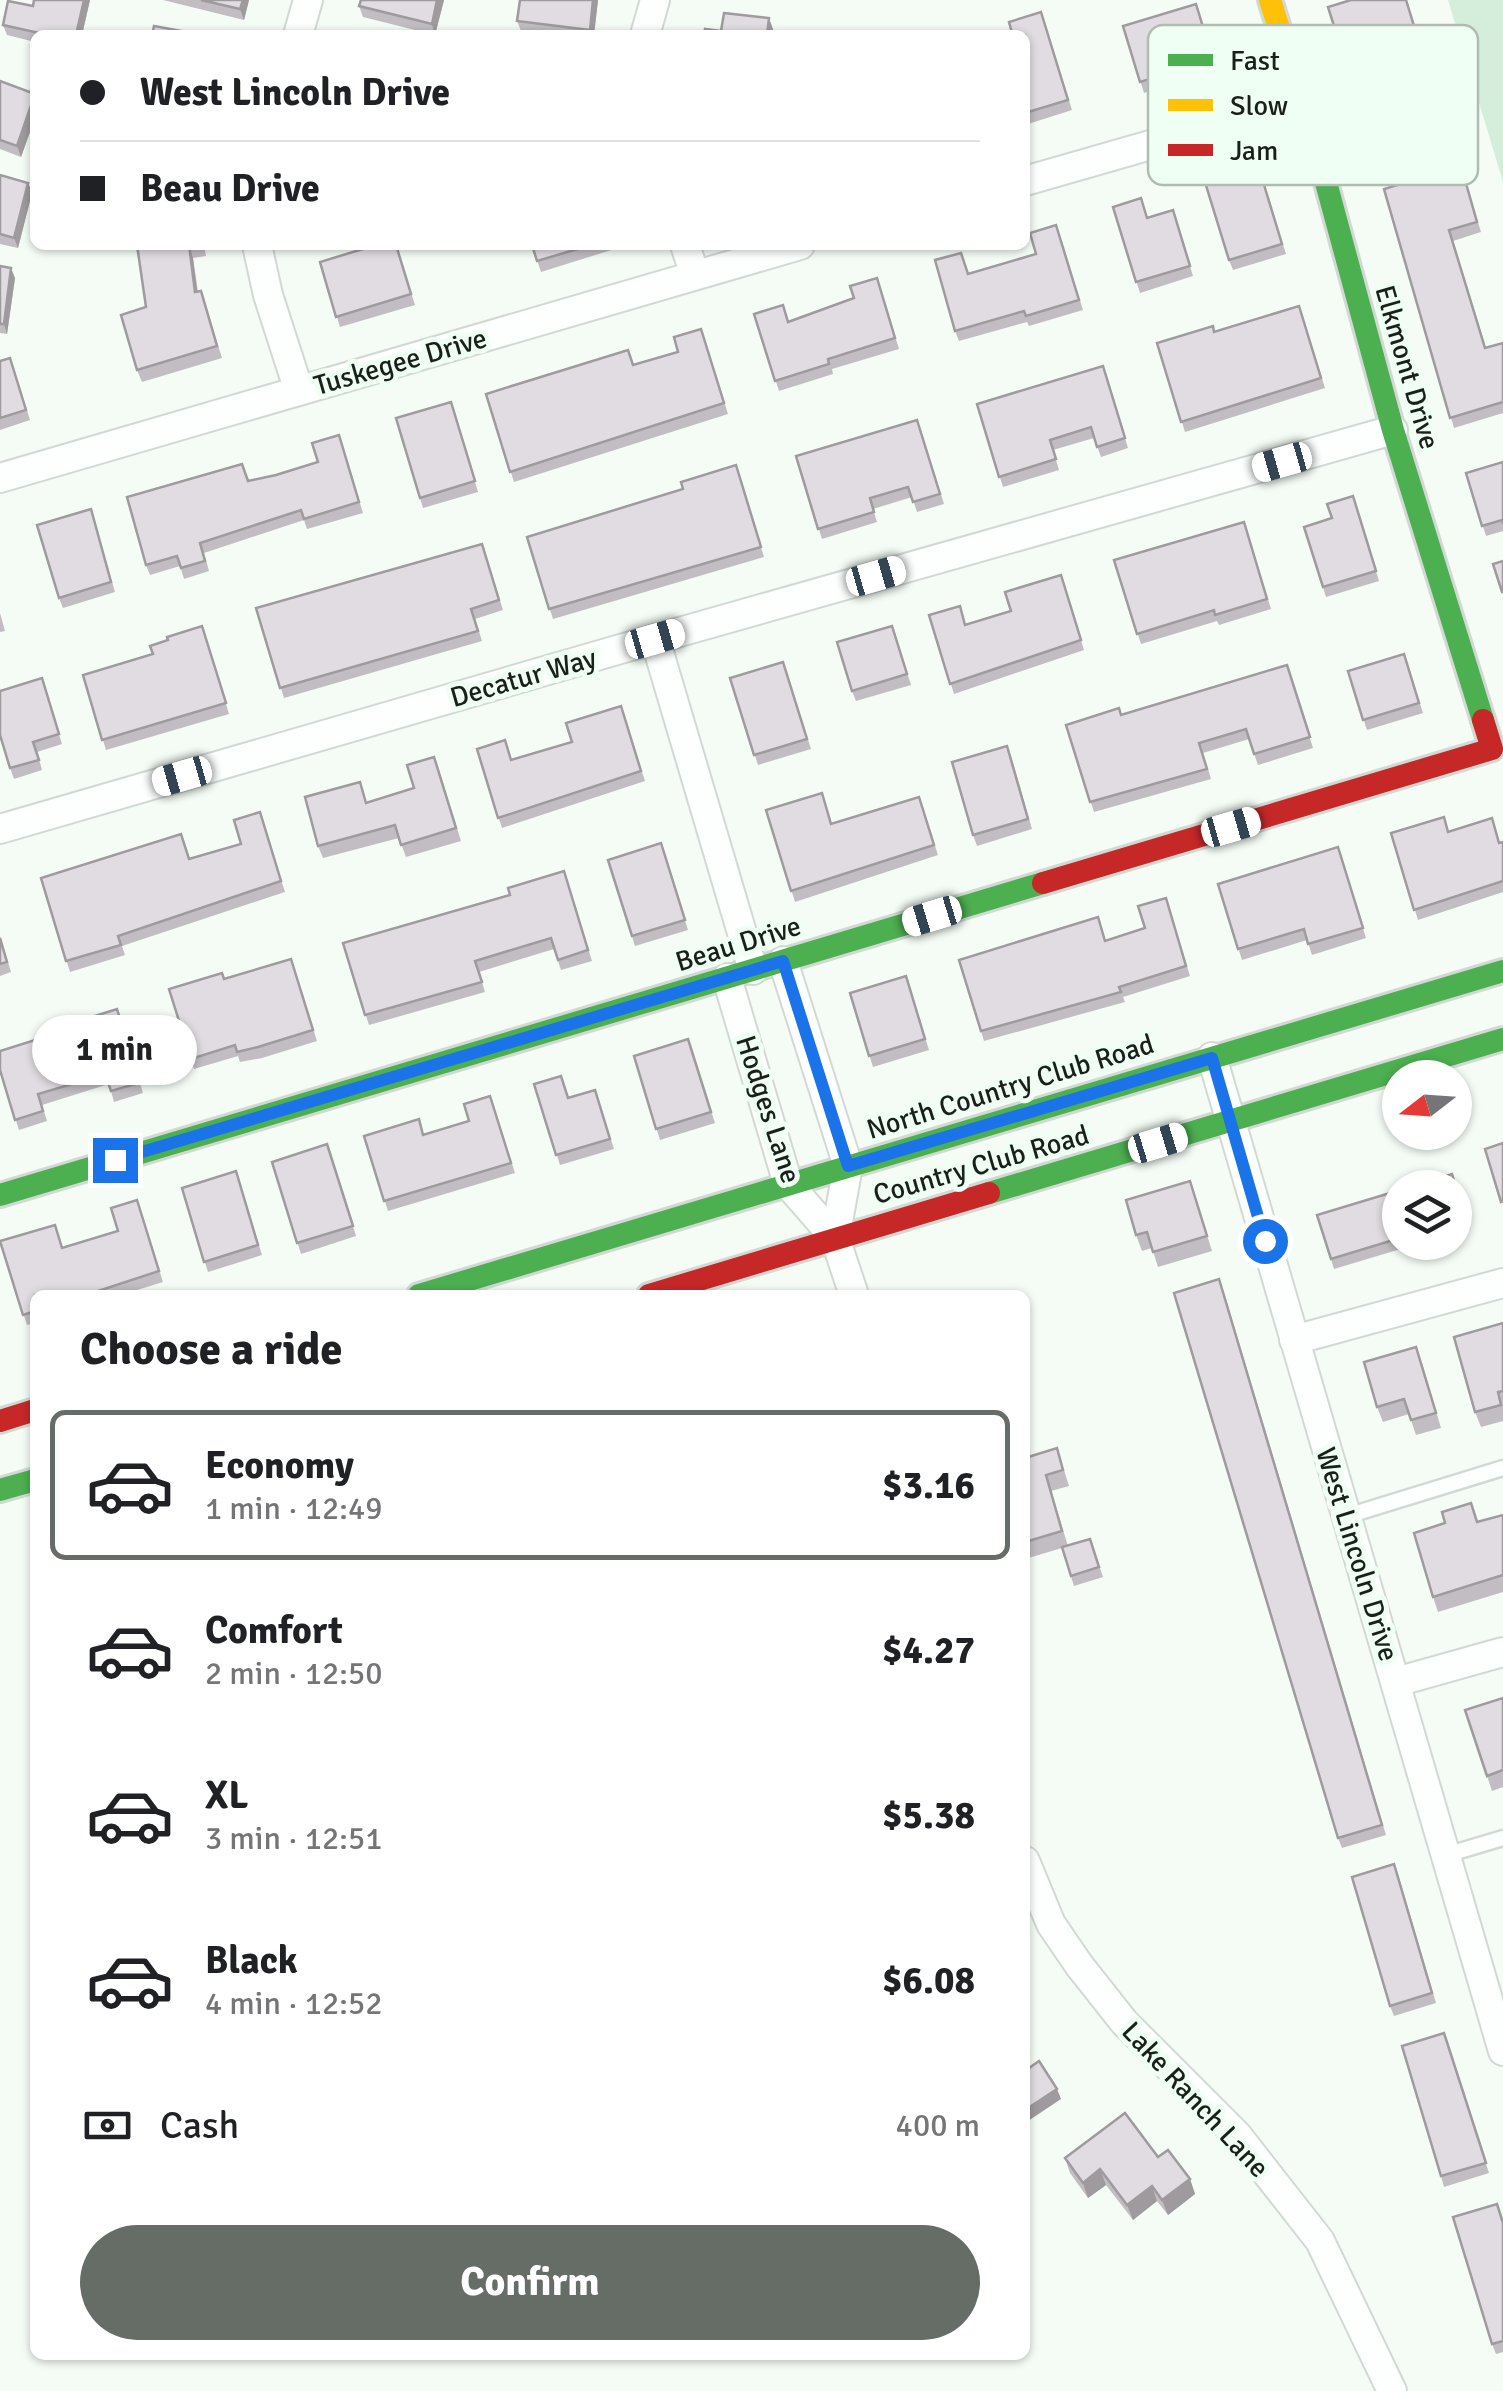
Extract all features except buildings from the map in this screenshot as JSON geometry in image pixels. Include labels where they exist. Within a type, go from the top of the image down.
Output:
[{"type":"street","points":[[299,30],[308,0]]},
{"type":"street","points":[[646,30],[655,0]]},
{"type":"street","name":"Elkmont Drive","points":[[1270,0],[1278,25]]},
{"type":"street","points":[[1030,179],[1148,145]]},
{"type":"street","name":"Elkmont Drive","points":[[1327,185],[1393,430],[1492,749]]},
{"type":"street","points":[[259,250],[268,295],[299,390]]},
{"type":"street","points":[[687,250],[695,275]]},
{"type":"street","name":"Tuskegee Drive","points":[[0,478],[782,250]]},
{"type":"street","name":"Decatur Way","points":[[0,829],[1393,430]]},
{"type":"street","name":"Hodges Lane","points":[[655,639],[740,974],[788,1184],[836,1238]]},
{"type":"street","name":"Beau Drive","points":[[0,1194],[1492,749]]},
{"type":"street","name":"Hodges Lane","points":[[783,961],[848,1166],[836,1238]]},
{"type":"street","name":"North Country Club Road","points":[[437,1290],[1503,971]]},
{"type":"street","name":"Country Club Road","points":[[665,1290],[1503,1039]]},
{"type":"street","name":"West Lincoln Drive","points":[[1212,1058],[1446,1855],[1499,2022],[1503,2051]]},
{"type":"street","points":[[836,1238],[852,1290]]},
{"type":"street","points":[[1294,1340],[1503,1282]]},
{"type":"street","points":[[0,1420],[30,1411]]},
{"type":"street","points":[[0,1490],[30,1481]]},
{"type":"street","points":[[1396,1682],[1503,1652]]},
{"type":"street","name":"Lake Ranch Lane","points":[[1030,1874],[1050,1924],[1078,1965],[1124,2022],[1237,2135],[1320,2241],[1392,2391]]},
{"type":"lane","points":[[1348,1516],[1503,1468]]},
{"type":"lane","points":[[1446,1855],[1503,1838]]},
{"type":"green space","points":[[1448,0],[1503,0],[1503,182],[1478,99],[1478,25],[1456,25]]},
{"type":"traffic: fast","points":[[1327,185],[1393,430],[1483,720]]},
{"type":"traffic: fast","points":[[0,1195],[1043,883]]},
{"type":"traffic: fast","points":[[436,1290],[1503,971]]},
{"type":"traffic: fast","points":[[989,1193],[1503,1039]]},
{"type":"traffic: fast","points":[[0,1490],[30,1481]]},
{"type":"traffic: slow","points":[[1270,0],[1278,25]]},
{"type":"traffic: jam","points":[[1043,883],[1492,749],[1483,720]]},
{"type":"traffic: jam","points":[[666,1290],[989,1193]]},
{"type":"traffic: jam","points":[[0,1421],[30,1412]]},
{"type":"route","points":[[115,1160],[783,961],[848,1166],[1212,1058],[1265,1241]]}]
